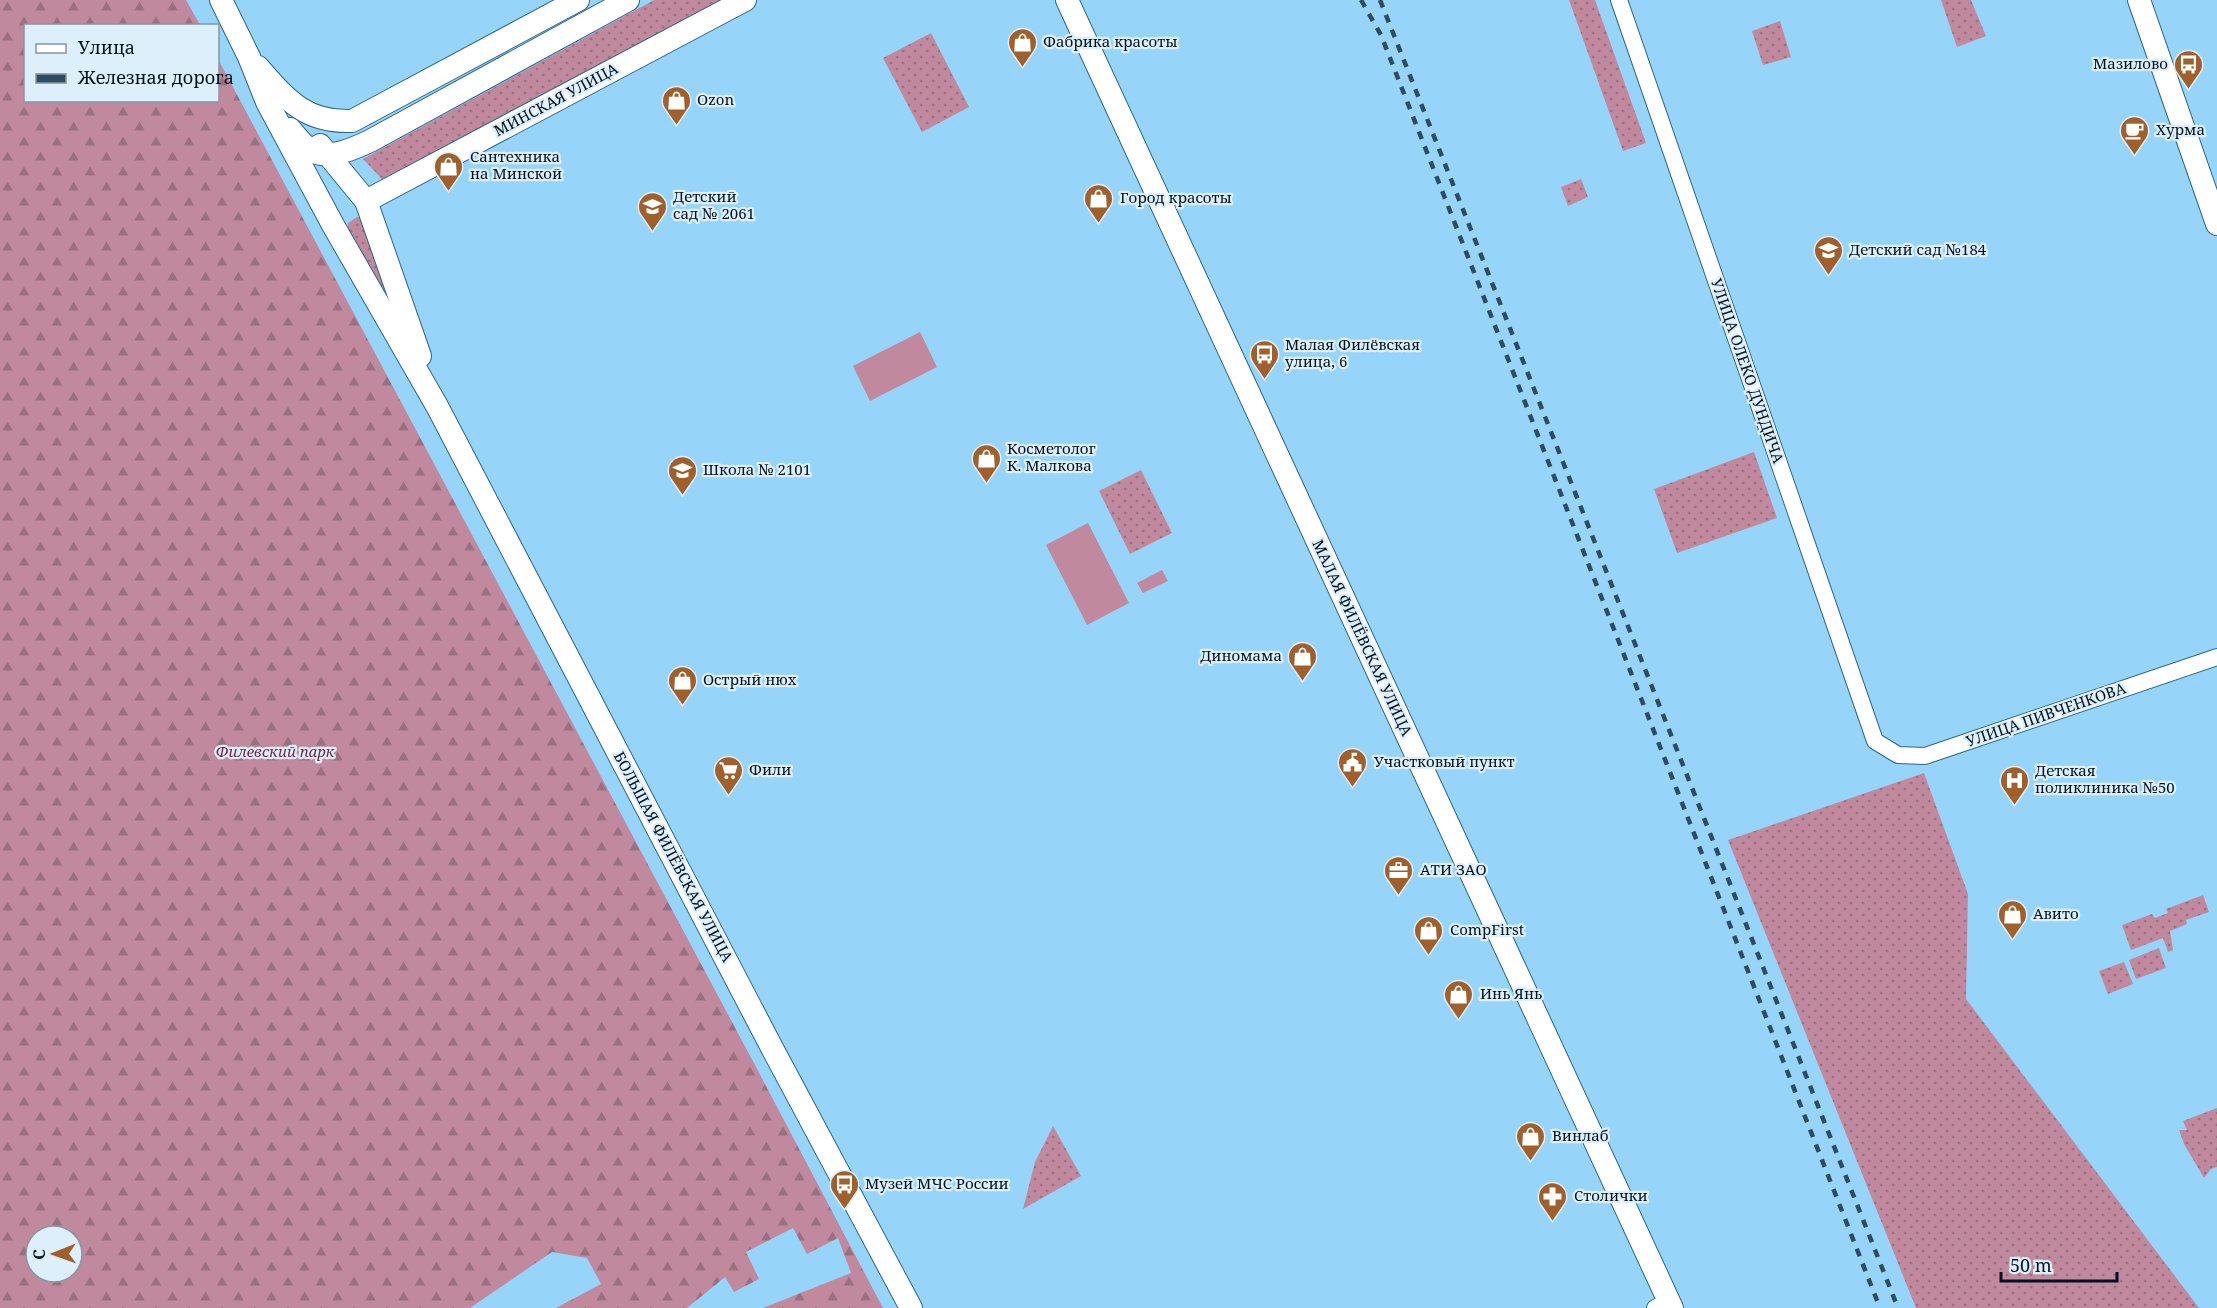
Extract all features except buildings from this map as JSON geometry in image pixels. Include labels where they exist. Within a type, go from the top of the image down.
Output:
[{"type":"street","name":"БОЛЬШАЯ ФИЛЁВСКАЯ УЛИЦА","points":[[221,0],[249,57],[267,102],[333,225],[437,406],[910,1308]]},
{"type":"street","points":[[249,57],[295,106],[323,119],[352,121],[578,0]]},
{"type":"street","points":[[267,102],[309,149],[327,154],[350,150],[628,0]]},
{"type":"street","name":"МИНСКАЯ УЛИЦА","points":[[359,193],[745,0]]},
{"type":"street","name":"МАЛАЯ ФИЛЁВСКАЯ УЛИЦА","points":[[1067,0],[1665,1306]]},
{"type":"street","name":"УЛИЦА ОЛЕКО ДУНДИЧА","points":[[1619,0],[1875,741]]},
{"type":"street","points":[[2139,0],[2217,224]]},
{"type":"street","name":"БОЛЬШАЯ ФИЛЁВСКАЯ УЛИЦА","points":[[295,106],[316,142],[359,193],[437,406]]},
{"type":"street","name":"БОЛЬШАЯ ФИЛЁВСКАЯ УЛИЦА","points":[[333,225],[323,180],[324,164],[334,139],[352,121]]},
{"type":"street","points":[[359,193],[359,156],[370,141]]},
{"type":"street","name":"УЛИЦА ПИВЧЕНКОВА","points":[[1875,741],[1898,755],[1925,756],[2217,657]]},
{"type":"green space","name":"Филевский парк","points":[[0,0],[186,0],[199,24],[24,24],[24,102],[219,102],[219,61],[883,1308],[763,1308],[851,1273],[838,1238],[807,1254],[793,1228],[746,1252],[759,1279],[734,1292],[725,1277],[687,1308],[556,1308],[601,1284],[587,1258],[552,1252],[470,1308],[0,1308]]},
{"type":"green space","points":[[654,0],[726,0],[382,179],[363,159]]},
{"type":"green space","points":[[1569,0],[1595,0],[1646,143],[1623,151]]},
{"type":"green space","points":[[1941,0],[1971,0],[1986,36],[1957,47]]},
{"type":"green space","points":[[1780,21],[1791,57],[1763,65],[1752,31]]},
{"type":"green space","points":[[931,33],[969,107],[922,132],[883,58]]},
{"type":"green space","points":[[1581,179],[1588,197],[1568,206],[1561,187]]},
{"type":"green space","points":[[357,217],[362,217],[410,339],[348,229],[348,223]]},
{"type":"green space","points":[[920,332],[937,367],[870,401],[853,366]]},
{"type":"green space","points":[[1754,452],[1777,518],[1677,553],[1654,489]]},
{"type":"green space","points":[[1141,470],[1172,533],[1130,554],[1099,491]]},
{"type":"green space","points":[[1088,523],[1129,603],[1087,625],[1046,545]]},
{"type":"green space","points":[[1162,570],[1168,581],[1143,593],[1137,583]]},
{"type":"green space","points":[[1924,773],[1968,894],[1966,999],[2199,1308],[1916,1308],[1728,840]]},
{"type":"green space","points":[[2203,895],[2209,912],[2186,920],[2187,924],[2170,931],[2173,950],[2168,952],[2163,938],[2131,950],[2122,925],[2152,914],[2155,918],[2168,913],[2166,909]]},
{"type":"green space","points":[[2159,948],[2166,968],[2136,979],[2129,960]]},
{"type":"green space","points":[[2124,962],[2133,984],[2108,994],[2099,971]]},
{"type":"green space","points":[[2217,1108],[2217,1167],[2211,1169],[2204,1178],[2184,1144],[2179,1130],[2187,1130],[2183,1121]]},
{"type":"green space","points":[[1053,1126],[1081,1176],[1023,1209],[1035,1162]]},
{"type":"railway","points":[[1361,0],[1381,35],[1880,1308]]},
{"type":"railway","points":[[1380,0],[1898,1308]]},
{"type":"place","name":"Фабрика красоты","points":[[1022,68]]},
{"type":"place","name":"Мазилово","points":[[2189,90]]},
{"type":"place","name":"Ozon","points":[[676,126]]},
{"type":"place","name":"Хурма","points":[[2135,156]]},
{"type":"place","name":"Сантехника на Минской","points":[[449,192]]},
{"type":"place","name":"Город красоты","points":[[1099,224]]},
{"type":"place","name":"Детский сад № 2061","points":[[652,232]]},
{"type":"place","name":"Детский сад №184","points":[[1828,276]]},
{"type":"place","name":"Малая Филёвская улица, 6","points":[[1264,380]]},
{"type":"place","name":"Косметолог К. Малкова","points":[[986,484]]},
{"type":"place","name":"Школа № 2101","points":[[682,496]]},
{"type":"place","name":"Диномама","points":[[1303,682]]},
{"type":"place","name":"Острый нюх","points":[[682,706]]},
{"type":"place","name":"Участковый пункт","points":[[1353,788]]},
{"type":"place","name":"Фили","points":[[728,796]]},
{"type":"place","name":"Детская поликлиника №50","points":[[2014,806]]},
{"type":"place","name":"АТИ ЗАО","points":[[1399,896]]},
{"type":"place","name":"Авито","points":[[2012,940]]},
{"type":"place","name":"CompFirst","points":[[1429,956]]},
{"type":"place","name":"Инь Янь","points":[[1459,1020]]},
{"type":"place","name":"Винлаб","points":[[1531,1162]]},
{"type":"place","name":"Музей МЧС России","points":[[844,1210]]},
{"type":"place","name":"Столички","points":[[1553,1222]]}]
